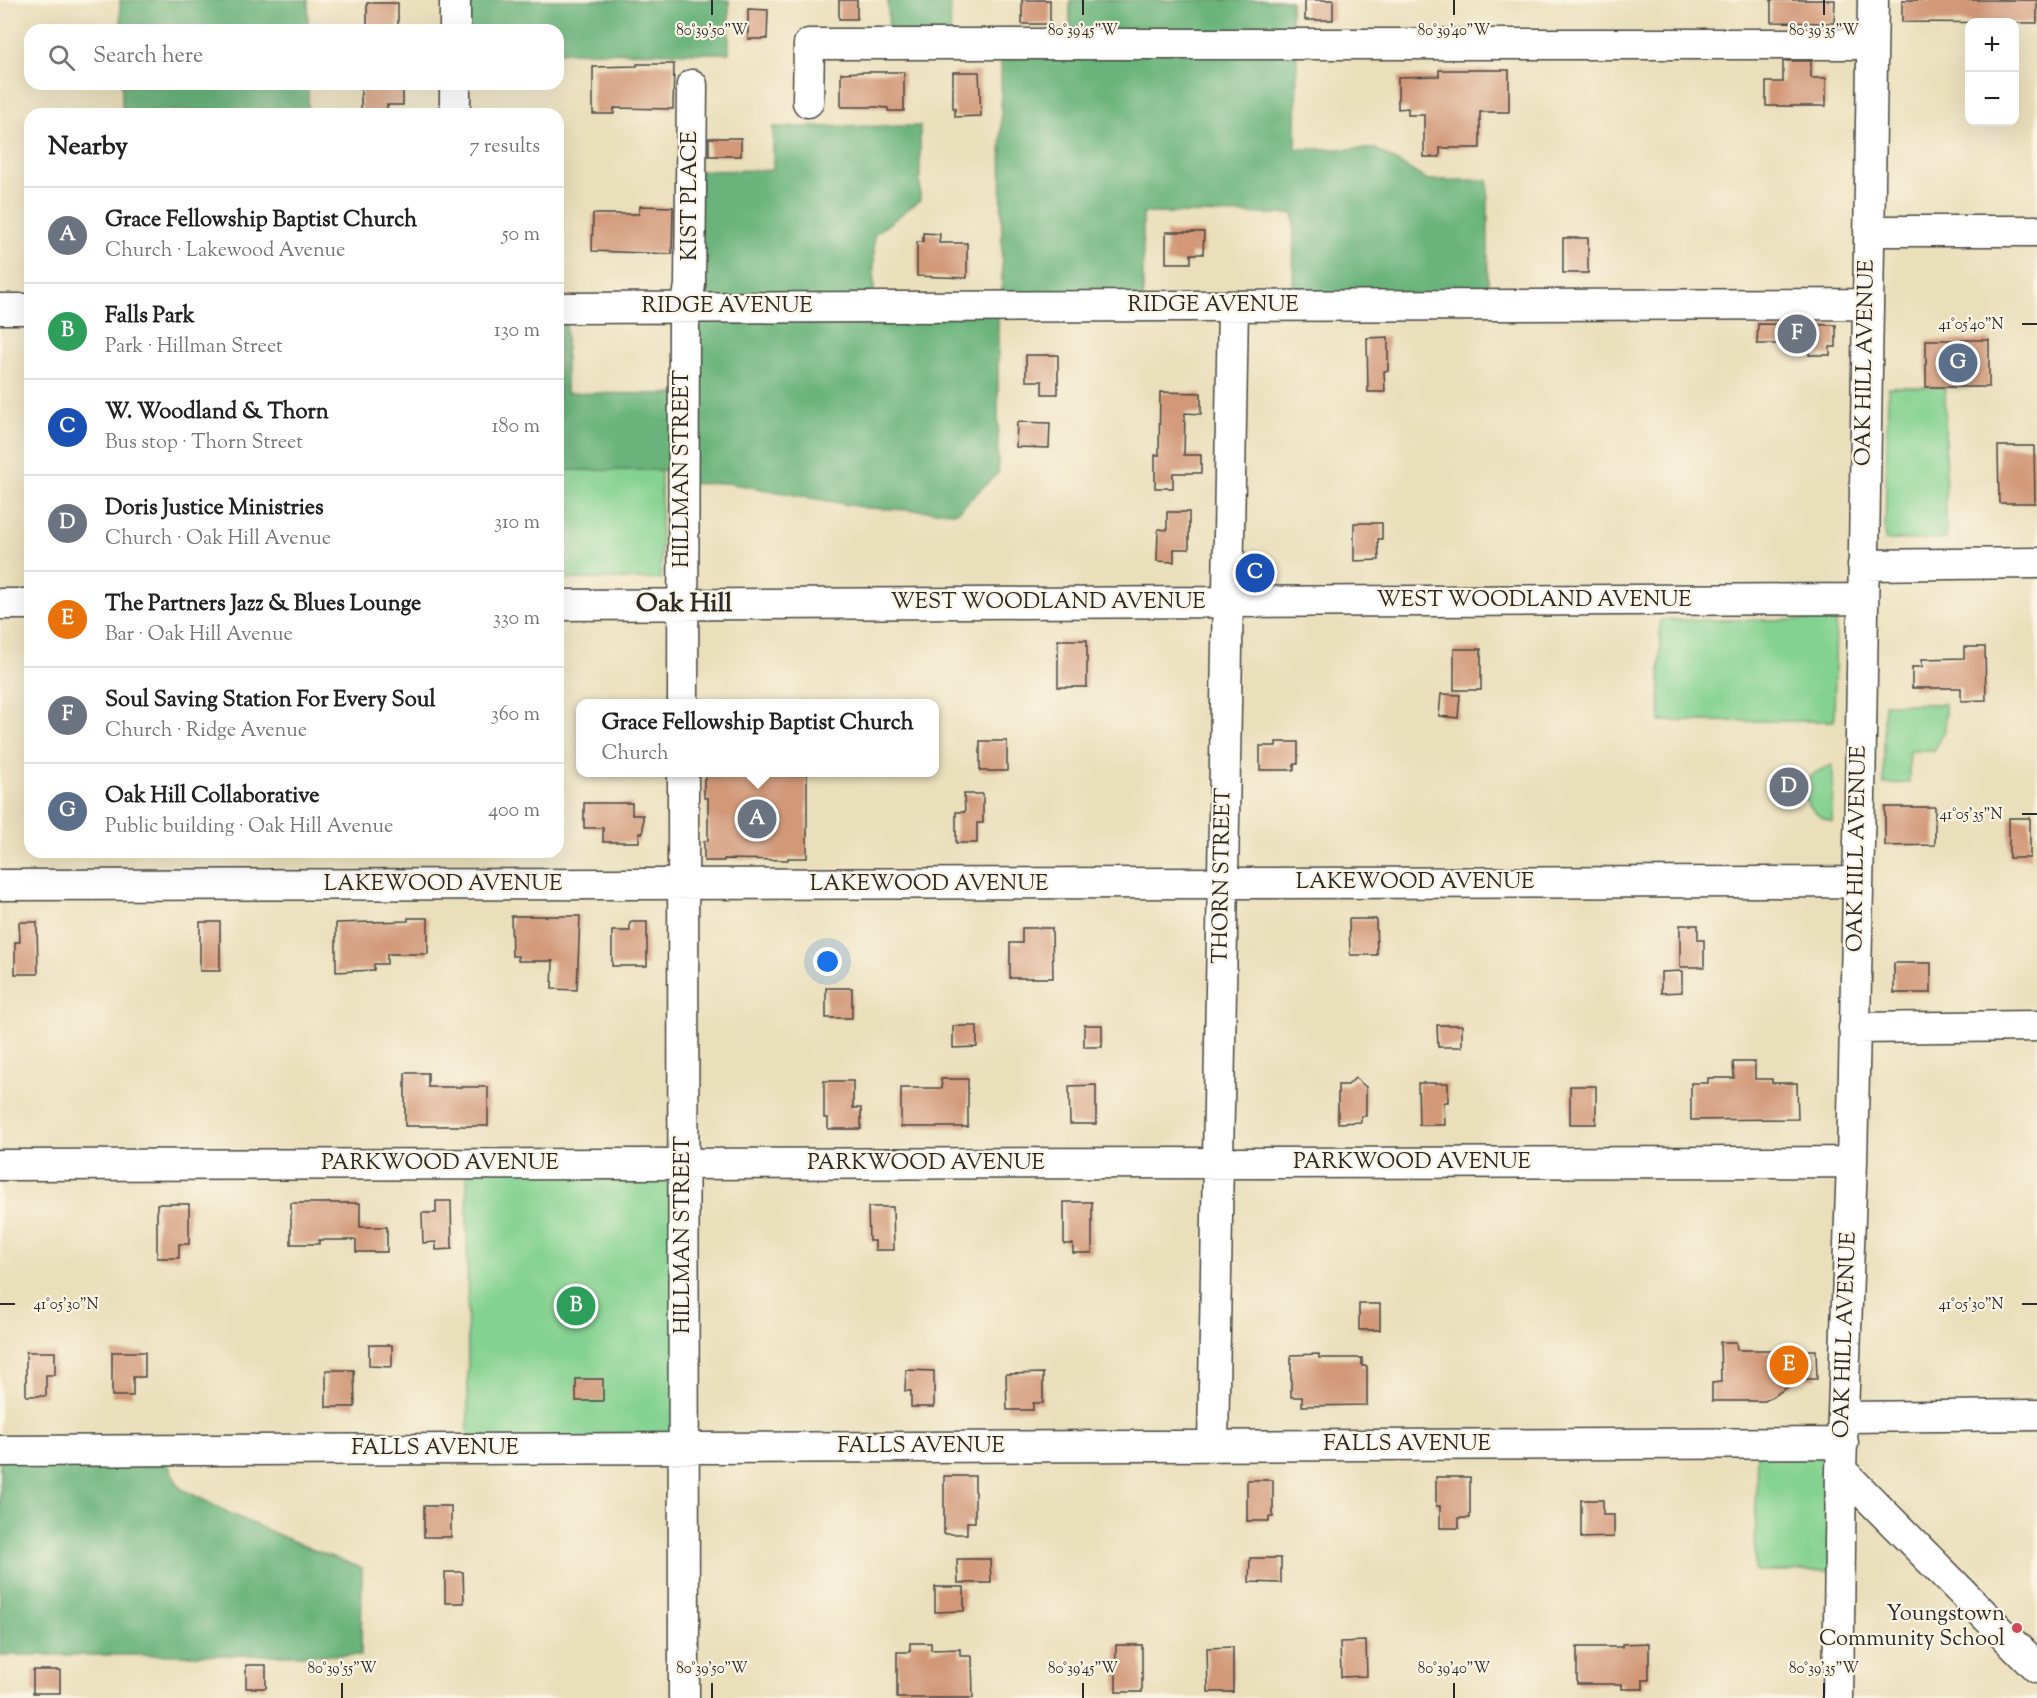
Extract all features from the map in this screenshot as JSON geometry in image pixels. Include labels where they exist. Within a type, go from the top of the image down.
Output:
[{"type":"street","points":[[455,0],[455,24]]},
{"type":"street","name":"OAK HILL AVENUE","points":[[1838,1698],[1842,1443],[1852,1162],[1873,0]]},
{"type":"street","points":[[808,102],[808,44],[1871,44]]},
{"type":"street","name":"KIST PLACE","points":[[688,307],[692,85]]},
{"type":"street","points":[[455,90],[455,108]]},
{"type":"street","points":[[1869,231],[2037,231]]},
{"type":"street","name":"RIDGE AVENUE","points":[[564,308],[1867,304]]},
{"type":"street","name":"THORN STREET","points":[[1213,1445],[1233,306]]},
{"type":"street","name":"HILLMAN STREET","points":[[683,699],[684,324],[688,307]]},
{"type":"street","points":[[0,309],[24,309]]},
{"type":"street","points":[[1863,566],[2037,563]]},
{"type":"street","name":"WEST WOODLAND AVENUE","points":[[564,604],[1862,599]]},
{"type":"street","points":[[0,604],[24,604]]},
{"type":"street","name":"HILLMAN STREET","points":[[683,777],[684,1698]]},
{"type":"street","name":"LAKEWOOD AVENUE","points":[[0,885],[1857,882]]},
{"type":"street","points":[[1854,1028],[2037,1026]]},
{"type":"street","name":"PARKWOOD AVENUE","points":[[0,1165],[1852,1162]]},
{"type":"street","name":"FALLS AVENUE","points":[[0,1451],[1842,1443],[2037,1415]]},
{"type":"street","points":[[1842,1443],[2037,1668]]},
{"type":"green space","points":[[120,0],[308,0],[308,24],[121,24]]},
{"type":"green space","points":[[455,0],[729,0],[729,53],[564,52],[564,24],[455,24]]},
{"type":"green space","points":[[888,0],[951,0],[950,44],[889,44]]},
{"type":"green space","points":[[1070,0],[1291,0],[1291,44],[1297,44],[1296,149],[1376,149],[1427,180],[1488,180],[1488,305],[1293,306],[1294,214],[1143,213],[1143,306],[1002,307],[1001,44],[1070,44]]},
{"type":"green space","points":[[122,90],[308,90],[308,108],[122,108]]},
{"type":"green space","points":[[920,126],[920,200],[874,235],[874,306],[998,307],[998,473],[957,512],[867,508],[728,483],[682,484],[682,470],[564,470],[564,308],[566,308],[566,393],[683,394],[691,171],[773,170],[773,127]]},
{"type":"green space","points":[[1888,387],[1945,387],[1946,539],[1885,540]]},
{"type":"green space","points":[[564,470],[661,470],[661,579],[564,579]]},
{"type":"green space","points":[[1660,620],[1836,620],[1834,721],[1660,721]]},
{"type":"green space","points":[[1884,704],[1945,704],[1945,731],[1934,751],[1909,751],[1909,783],[1884,784]]},
{"type":"green space","points":[[1833,765],[1832,822],[1817,814],[1807,802],[1805,787],[1817,772]]},
{"type":"green space","points":[[467,1164],[684,1164],[684,1448],[468,1449]]},
{"type":"green space","points":[[1757,1443],[1843,1443],[1839,1571],[1755,1571]]},
{"type":"green space","points":[[160,1450],[180,1488],[233,1515],[311,1549],[362,1568],[361,1655],[0,1655],[0,1451]]},
{"type":"building","points":[[839,0],[857,0],[857,19],[839,19]]},
{"type":"building","points":[[1022,0],[1050,0],[1050,24],[1022,24]]},
{"type":"building","points":[[1305,0],[1333,0],[1333,20],[1305,20]]},
{"type":"building","points":[[1771,0],[1835,0],[1834,23],[1771,22]]},
{"type":"building","points":[[1902,0],[2037,0],[2037,23],[2019,23],[2019,18],[1965,18],[1965,22],[1902,22]]},
{"type":"building","points":[[367,3],[398,3],[398,24],[367,24]]},
{"type":"building","points":[[748,9],[768,10],[767,39],[748,39]]},
{"type":"building","points":[[1783,61],[1811,61],[1811,78],[1826,78],[1826,106],[1766,106],[1766,82],[1783,82]]},
{"type":"building","points":[[637,64],[674,64],[673,109],[614,108],[614,114],[593,114],[593,67],[637,66]]},
{"type":"building","points":[[1439,70],[1509,70],[1509,112],[1480,112],[1480,148],[1440,148],[1440,157],[1424,157],[1424,115],[1408,115],[1408,108],[1398,109],[1398,77],[1439,76]]},
{"type":"building","points":[[904,72],[904,111],[888,111],[888,108],[876,107],[841,107],[841,73]]},
{"type":"building","points":[[953,72],[979,72],[981,116],[955,117]]},
{"type":"building","points":[[361,90],[403,90],[403,105],[387,105],[387,108],[361,108]]},
{"type":"building","points":[[709,138],[741,138],[741,156],[709,156]]},
{"type":"building","points":[[640,206],[673,207],[672,254],[592,251],[593,214],[639,214]]},
{"type":"building","points":[[1166,232],[1204,232],[1203,254],[1191,254],[1191,263],[1166,263]]},
{"type":"building","points":[[923,233],[940,234],[939,243],[967,243],[967,278],[917,276],[917,242],[923,242]]},
{"type":"building","points":[[1563,238],[1588,238],[1588,273],[1563,273]]},
{"type":"building","points":[[1758,324],[1836,325],[1836,347],[1830,347],[1830,355],[1809,355],[1809,348],[1794,348],[1794,344],[1757,344]]},
{"type":"building","points":[[1388,337],[1388,371],[1384,371],[1385,392],[1368,392],[1367,338]]},
{"type":"building","points":[[1926,340],[1989,340],[1989,387],[1926,387]]},
{"type":"building","points":[[1026,355],[1058,355],[1058,394],[1042,394],[1042,381],[1026,381]]},
{"type":"building","points":[[1160,392],[1201,393],[1201,414],[1185,413],[1184,455],[1201,455],[1201,473],[1173,473],[1173,488],[1155,488],[1155,455],[1159,455]]},
{"type":"building","points":[[1017,422],[1050,423],[1049,448],[1016,447]]},
{"type":"building","points":[[1998,446],[2034,446],[2035,503],[1999,503]]},
{"type":"building","points":[[1167,512],[1189,512],[1189,549],[1174,549],[1174,562],[1157,561],[1158,529],[1167,530]]},
{"type":"building","points":[[1354,523],[1382,523],[1382,539],[1378,539],[1379,560],[1354,561]]},
{"type":"building","points":[[1058,640],[1087,640],[1087,687],[1058,687]]},
{"type":"building","points":[[1964,647],[1985,647],[1986,700],[1961,701],[1961,688],[1912,688],[1912,667],[1922,667],[1922,659],[1964,658]]},
{"type":"building","points":[[1454,649],[1481,649],[1481,690],[1454,690]]},
{"type":"building","points":[[1441,694],[1460,695],[1458,718],[1439,716]]},
{"type":"building","points":[[980,741],[1007,741],[1007,771],[980,771]]},
{"type":"building","points":[[1276,742],[1298,742],[1298,764],[1294,764],[1294,770],[1260,770],[1260,746],[1276,746]]},
{"type":"building","points":[[706,777],[807,777],[807,858],[704,861],[704,841],[708,841],[708,798],[704,798],[704,779]]},
{"type":"building","points":[[964,794],[983,794],[983,823],[977,823],[977,843],[956,843],[956,812],[965,812]]},
{"type":"building","points":[[584,803],[632,803],[632,815],[643,815],[643,833],[639,833],[639,842],[603,842],[603,828],[584,828]]},
{"type":"building","points":[[1885,807],[1935,807],[1935,845],[1885,846]]},
{"type":"building","points":[[2009,818],[2030,818],[2030,858],[2009,858]]},
{"type":"building","points":[[511,916],[580,916],[577,990],[552,989],[553,961],[518,961],[518,956],[512,956]]},
{"type":"building","points":[[408,918],[428,918],[428,954],[387,954],[387,964],[374,964],[374,970],[336,972],[336,923],[408,921]]},
{"type":"building","points":[[1349,919],[1376,919],[1377,955],[1350,955]]},
{"type":"building","points":[[19,922],[37,922],[38,974],[15,974],[15,942],[20,942]]},
{"type":"building","points":[[200,922],[220,922],[220,971],[200,971]]},
{"type":"building","points":[[630,922],[647,922],[647,966],[612,966],[612,931],[630,931]]},
{"type":"building","points":[[1680,925],[1698,925],[1698,940],[1704,940],[1704,967],[1680,967]]},
{"type":"building","points":[[1022,928],[1052,928],[1053,978],[1010,978],[1010,943],[1022,943]]},
{"type":"building","points":[[1894,963],[1931,963],[1931,993],[1894,993]]},
{"type":"building","points":[[1682,971],[1682,992],[1661,993],[1661,972]]},
{"type":"building","points":[[826,988],[852,988],[852,1018],[826,1018]]},
{"type":"building","points":[[1084,1025],[1102,1025],[1102,1047],[1084,1047]]},
{"type":"building","points":[[1437,1025],[1462,1025],[1462,1047],[1438,1047]]},
{"type":"building","points":[[953,1026],[977,1026],[977,1047],[953,1048]]},
{"type":"building","points":[[1733,1062],[1755,1062],[1755,1079],[1772,1079],[1772,1083],[1797,1083],[1798,1119],[1691,1120],[1691,1083],[1708,1083],[1708,1078],[1734,1078]]},
{"type":"building","points":[[405,1073],[428,1073],[428,1087],[488,1087],[488,1126],[405,1126]]},
{"type":"building","points":[[1355,1078],[1366,1087],[1366,1116],[1361,1116],[1361,1122],[1338,1123],[1338,1085],[1348,1085]]},
{"type":"building","points":[[941,1079],[968,1079],[968,1127],[901,1127],[901,1088],[942,1088]]},
{"type":"building","points":[[824,1081],[853,1081],[853,1108],[861,1108],[861,1129],[828,1129],[828,1118],[824,1118]]},
{"type":"building","points":[[1418,1083],[1448,1083],[1448,1102],[1444,1102],[1445,1125],[1419,1125]]},
{"type":"building","points":[[1096,1085],[1096,1124],[1070,1124],[1069,1086]]},
{"type":"building","points":[[1570,1086],[1596,1086],[1596,1124],[1570,1124]]},
{"type":"building","points":[[436,1201],[451,1201],[452,1249],[436,1250],[436,1242],[423,1243],[422,1213],[436,1213]]},
{"type":"building","points":[[1064,1202],[1092,1202],[1092,1253],[1073,1253],[1073,1244],[1064,1244]]},
{"type":"building","points":[[291,1203],[360,1203],[360,1227],[387,1227],[387,1252],[356,1252],[356,1240],[319,1240],[319,1244],[291,1244]]},
{"type":"building","points":[[157,1204],[189,1204],[189,1244],[179,1244],[179,1258],[157,1258]]},
{"type":"building","points":[[868,1207],[893,1207],[894,1250],[875,1250],[875,1241],[869,1241]]},
{"type":"building","points":[[1359,1304],[1380,1304],[1380,1330],[1359,1330]]},
{"type":"building","points":[[1720,1342],[1736,1342],[1737,1350],[1816,1350],[1817,1379],[1801,1379],[1765,1401],[1712,1401],[1712,1383],[1721,1382]]},
{"type":"building","points":[[369,1345],[392,1345],[392,1367],[369,1366]]},
{"type":"building","points":[[26,1352],[55,1352],[55,1375],[46,1375],[46,1396],[26,1396]]},
{"type":"building","points":[[112,1352],[145,1352],[145,1377],[133,1377],[133,1396],[112,1396]]},
{"type":"building","points":[[1319,1354],[1319,1358],[1362,1358],[1362,1366],[1367,1366],[1367,1405],[1302,1406],[1302,1397],[1291,1397],[1291,1355]]},
{"type":"building","points":[[326,1370],[354,1370],[355,1407],[326,1407]]},
{"type":"building","points":[[906,1370],[934,1371],[934,1407],[911,1407],[911,1391],[905,1391]]},
{"type":"building","points":[[1043,1373],[1043,1403],[1033,1403],[1033,1410],[1007,1410],[1006,1374]]},
{"type":"building","points":[[576,1379],[603,1379],[603,1401],[576,1401]]},
{"type":"building","points":[[944,1476],[975,1476],[975,1522],[967,1522],[967,1534],[944,1534]]},
{"type":"building","points":[[1436,1477],[1470,1477],[1470,1518],[1459,1518],[1459,1528],[1440,1528],[1440,1506],[1436,1506]]},
{"type":"building","points":[[1247,1480],[1273,1480],[1273,1517],[1269,1517],[1269,1521],[1247,1521]]},
{"type":"building","points":[[1581,1500],[1603,1500],[1603,1515],[1614,1515],[1614,1537],[1581,1538]]},
{"type":"building","points":[[424,1506],[451,1506],[451,1537],[424,1537]]},
{"type":"building","points":[[1250,1558],[1281,1558],[1281,1583],[1249,1582]]},
{"type":"building","points":[[957,1559],[990,1559],[991,1583],[958,1583]]},
{"type":"building","points":[[445,1572],[463,1572],[464,1603],[445,1603]]},
{"type":"building","points":[[935,1587],[964,1587],[964,1611],[935,1612]]},
{"type":"building","points":[[1366,1641],[1367,1676],[1341,1677],[1340,1642]]},
{"type":"building","points":[[910,1643],[931,1643],[931,1650],[960,1649],[960,1656],[972,1656],[973,1698],[897,1698],[897,1652],[910,1652]]},
{"type":"building","points":[[1649,1643],[1649,1680],[1643,1680],[1643,1689],[1622,1689],[1622,1684],[1577,1684],[1577,1647],[1622,1647],[1622,1644]]},
{"type":"building","points":[[1116,1645],[1142,1645],[1142,1692],[1116,1692]]},
{"type":"building","points":[[1233,1647],[1233,1692],[1208,1692],[1207,1648]]},
{"type":"building","points":[[246,1665],[266,1665],[266,1688],[246,1688]]},
{"type":"building","points":[[33,1670],[60,1670],[60,1693],[33,1693]]},
{"type":"place","name":"Soul Saving Station For Every Soul","points":[[1797,334]]},
{"type":"place","name":"Oak Hill Collaborative","points":[[1958,363]]},
{"type":"place","name":"W. Woodland & Thorn","points":[[1255,573]]},
{"type":"place","name":"Doris Justice Ministries","points":[[1789,787]]},
{"type":"place","name":"Grace Fellowship Baptist Church","points":[[757,819]]},
{"type":"place","name":"Falls Park","points":[[576,1306]]},
{"type":"place","name":"The Partners Jazz & Blues Lounge","points":[[1789,1365]]},
{"type":"place","name":"Youngstown Community School","points":[[2017,1628]]},
{"type":"district","name":"Oak Hill","points":[[684,604]]}]
